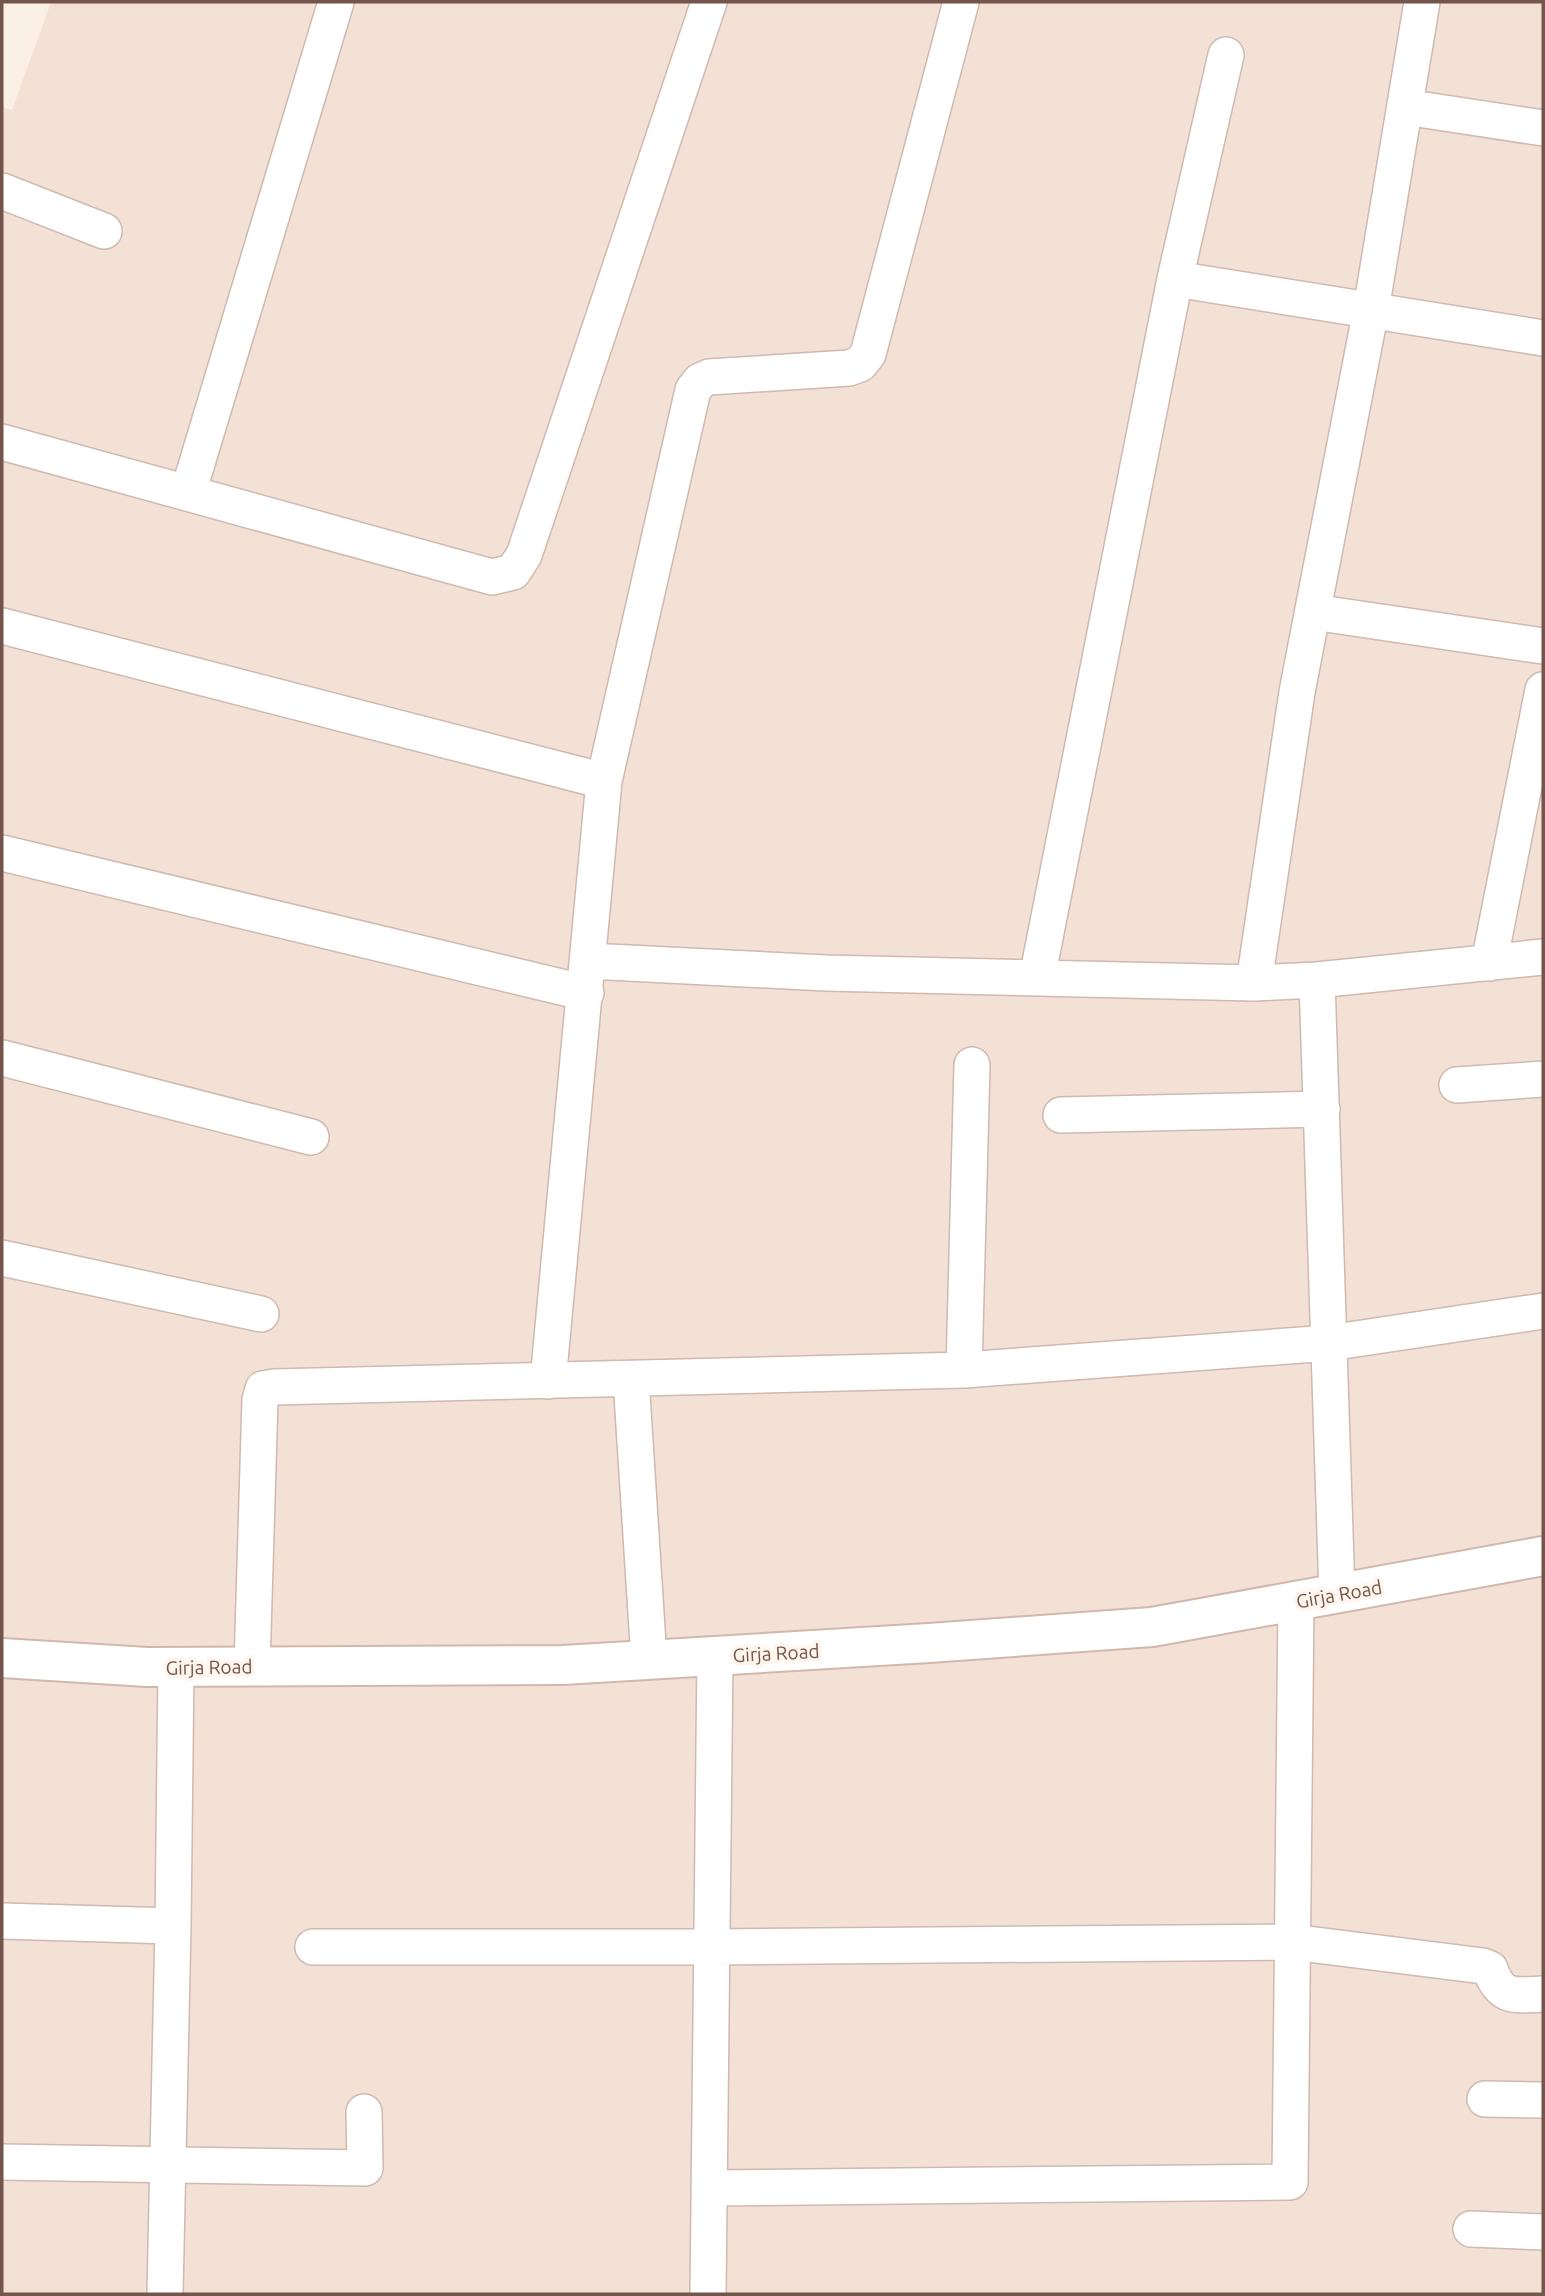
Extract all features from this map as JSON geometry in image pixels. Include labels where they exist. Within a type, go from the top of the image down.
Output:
[{"type":"main road","name":"Girja Road","points":[[2,1658],[176,1667],[563,1665],[715,1656],[1152,1627],[1543,1556]]},
{"type":"street","points":[[188,493],[335,2]]},
{"type":"street","points":[[2,443],[492,577],[513,572],[524,555],[709,2]]},
{"type":"street","points":[[548,1381],[604,781],[693,390],[700,381],[709,377],[849,368],[860,364],[868,354],[961,2]]},
{"type":"street","points":[[1254,983],[1297,692],[1370,310],[1422,2]]},
{"type":"street","points":[[1037,978],[1175,279],[1226,55]]},
{"type":"street","points":[[1405,107],[1543,128]]},
{"type":"street","points":[[2,191],[104,230]]},
{"type":"street","points":[[1175,279],[1543,338]]},
{"type":"street","points":[[1312,612],[1543,646]]},
{"type":"street","points":[[2,626],[604,781]]},
{"type":"street","points":[[1489,963],[1543,690]]},
{"type":"street","points":[[2,853],[587,977],[826,973],[1254,983],[1317,980],[1543,957]]},
{"type":"street","points":[[1317,980],[1337,1594]]},
{"type":"street","points":[[2,1058],[312,1137]]},
{"type":"street","points":[[964,1370],[972,1065]]},
{"type":"street","points":[[1457,1085],[1543,1079]]},
{"type":"street","points":[[1061,1115],[1322,1109]]},
{"type":"street","points":[[2,1258],[261,1314]]},
{"type":"street","points":[[252,1666],[260,1401],[263,1389],[964,1370],[1329,1343],[1543,1311]]},
{"type":"street","points":[[631,1379],[649,1660]]},
{"type":"street","points":[[709,2188],[1290,2182],[1296,1601]]},
{"type":"street","points":[[708,2294],[715,1656]]},
{"type":"street","points":[[165,2294],[176,1667]]},
{"type":"street","points":[[2,1921],[173,1926]]},
{"type":"street","points":[[313,1947],[712,1947],[1292,1941],[1483,1966],[1490,1969],[1496,1984],[1510,1995],[1543,1994]]},
{"type":"street","points":[[1485,2099],[1543,2100]]},
{"type":"street","points":[[2,2162],[365,2168],[364,2112]]},
{"type":"street","points":[[1471,2229],[1543,2232]]},
{"type":"shaded area","points":[[51,2],[1543,2],[1543,2294],[2,2294],[2,107],[12,110]]}]
